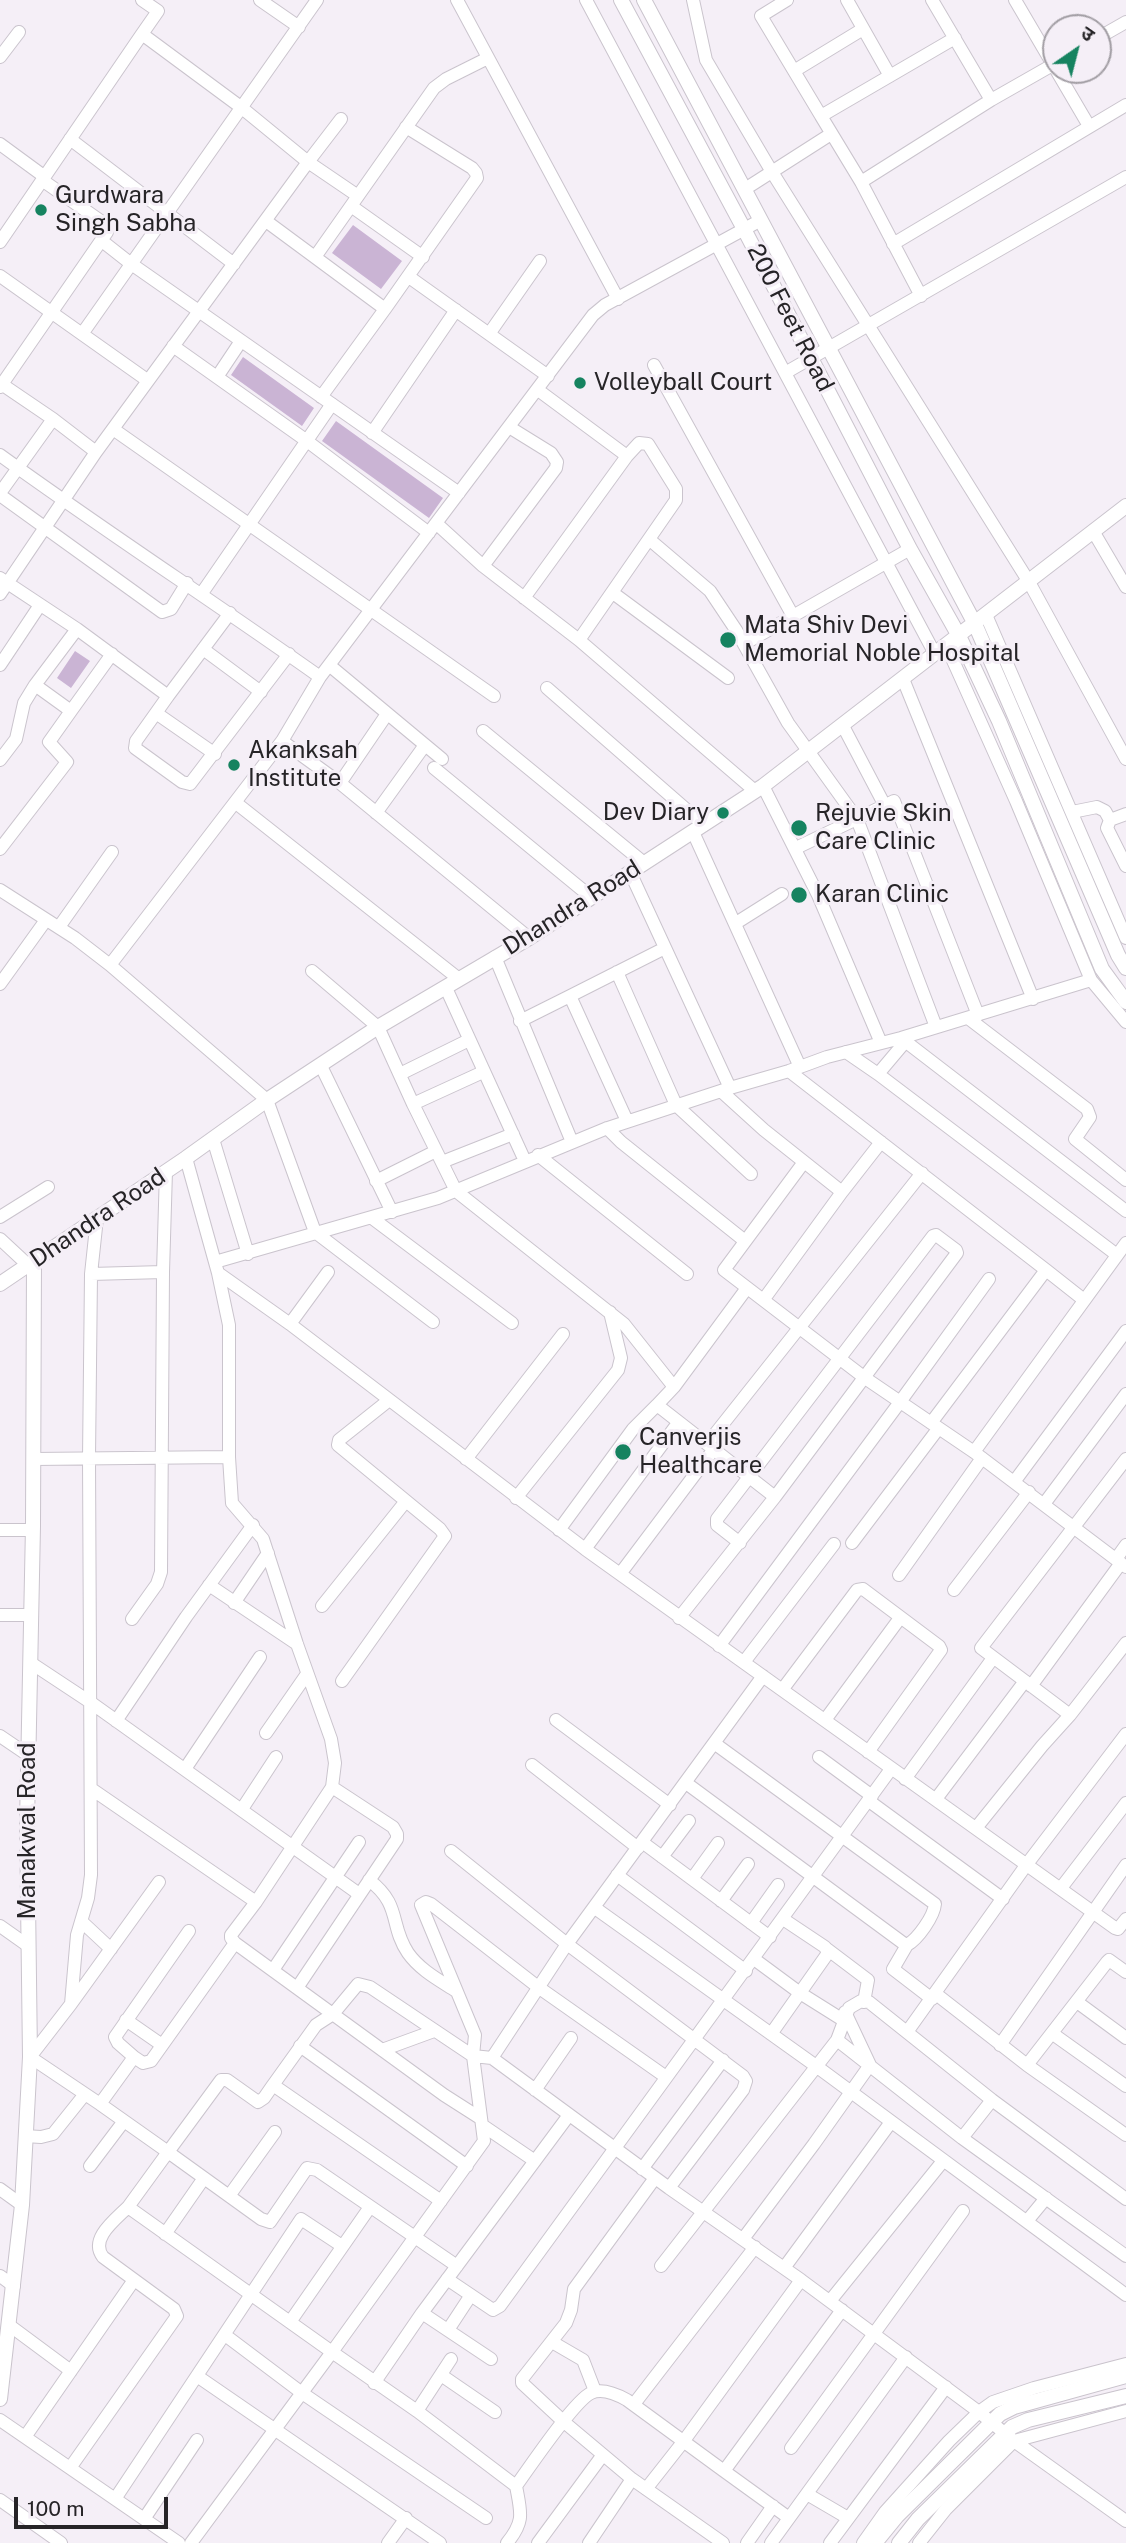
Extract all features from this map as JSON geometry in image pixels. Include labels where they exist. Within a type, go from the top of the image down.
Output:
[{"type":"street","points":[[142,0],[158,12]]},
{"type":"street","points":[[0,242],[166,0]]},
{"type":"street","points":[[260,0],[299,27]]},
{"type":"street","points":[[82,334],[317,0]]},
{"type":"street","points":[[457,0],[618,299]]},
{"type":"street","points":[[586,0],[886,564],[941,650],[1016,801],[1091,980],[1126,1022]]},
{"type":"street","name":"200 Feet Road","points":[[621,0],[744,229],[910,550],[959,636],[1004,732],[1102,969],[1126,1002]]},
{"type":"street","points":[[644,0],[831,349],[981,619],[1072,812],[1126,938]]},
{"type":"street","points":[[693,0],[706,60],[867,326],[1029,582],[1126,759]]},
{"type":"street","points":[[787,0],[761,16],[861,182],[922,296]]},
{"type":"street","points":[[847,0],[890,76]]},
{"type":"street","points":[[932,0],[991,100]]},
{"type":"street","points":[[1017,1],[1042,44]]},
{"type":"street","points":[[794,71],[863,29]]},
{"type":"street","points":[[0,57],[19,32]]},
{"type":"street","points":[[142,34],[242,108],[423,257]]},
{"type":"street","points":[[821,116],[955,38]]},
{"type":"street","points":[[314,257],[439,83],[488,58]]},
{"type":"street","points":[[861,182],[1042,71]]},
{"type":"street","points":[[1065,84],[1089,126]]},
{"type":"street","points":[[893,244],[1126,104]]},
{"type":"street","points":[[168,696],[77,629],[2,585],[147,380],[341,119]]},
{"type":"street","points":[[202,593],[307,441],[327,401],[385,309],[475,184],[477,173],[406,127]]},
{"type":"street","points":[[745,190],[831,134]]},
{"type":"street","points":[[70,139],[234,264]]},
{"type":"street","points":[[0,144],[102,222],[107,232],[1,385],[53,419],[96,452]]},
{"type":"street","points":[[785,373],[831,349],[1126,177]]},
{"type":"street","points":[[110,965],[236,803],[282,741],[320,677],[593,315],[761,220]]},
{"type":"street","points":[[266,221],[385,309]]},
{"type":"street","points":[[102,241],[459,493]]},
{"type":"street","points":[[489,334],[540,261]]},
{"type":"street","points":[[0,276],[147,380]]},
{"type":"street","points":[[409,277],[548,376]]},
{"type":"street","points":[[372,433],[456,310]]},
{"type":"street","points":[[216,377],[242,341]]},
{"type":"street","points":[[173,346],[483,566],[579,640],[759,788],[796,848],[881,1042]]},
{"type":"street","points":[[654,365],[793,616]]},
{"type":"street","points":[[538,390],[627,456]]},
{"type":"street","points":[[53,419],[0,494],[162,611],[171,609],[187,583]]},
{"type":"street","points":[[483,566],[556,468],[557,462],[551,453],[509,427]]},
{"type":"street","points":[[113,429],[494,696]]},
{"type":"street","points":[[524,597],[627,456],[639,443],[648,444],[676,489],[676,500],[579,640]]},
{"type":"street","points":[[0,455],[62,501],[202,593],[320,677]]},
{"type":"street","name":"Dhandra Road","points":[[0,1284],[378,1027],[528,938],[759,788],[808,753],[1126,506]]},
{"type":"street","points":[[1093,531],[1126,587]]},
{"type":"street","points":[[650,540],[710,591],[744,644],[788,723],[857,818],[936,1027]]},
{"type":"street","points":[[744,644],[910,550]]},
{"type":"street","points":[[613,593],[728,678]]},
{"type":"street","points":[[1,662],[40,605]]},
{"type":"street","points":[[230,613],[136,741],[135,748],[138,752],[182,782],[190,784],[289,654]]},
{"type":"street","points":[[981,619],[1118,955],[1126,968]]},
{"type":"street","points":[[0,760],[16,739],[24,703],[77,629]]},
{"type":"street","points":[[203,649],[261,692]]},
{"type":"street","points":[[0,849],[67,762],[49,742],[112,654]]},
{"type":"street","points":[[329,666],[425,745],[438,764],[591,897]]},
{"type":"street","points":[[904,679],[1032,999]]},
{"type":"street","points":[[36,685],[71,711]]},
{"type":"street","points":[[547,688],[699,828],[794,1069],[881,1142],[1084,1300]]},
{"type":"street","points":[[156,713],[215,754]]},
{"type":"street","points":[[340,783],[387,714]]},
{"type":"street","points":[[843,726],[884,804]]},
{"type":"street","points":[[483,731],[644,863]]},
{"type":"street","points":[[282,741],[340,783],[528,938]]},
{"type":"street","points":[[376,813],[425,745]]},
{"type":"street","points":[[796,848],[884,804],[891,801],[896,803],[973,1016],[1087,1109],[1090,1117],[1075,1139],[1126,1180]]},
{"type":"street","points":[[236,803],[459,979]]},
{"type":"street","points":[[1072,812],[1097,807],[1105,811],[1110,821]]},
{"type":"street","points":[[1126,814],[1110,821],[1107,828],[1126,866]]},
{"type":"street","points":[[59,927],[112,852]]},
{"type":"street","points":[[630,872],[725,1089],[804,1162],[842,1192]]},
{"type":"street","points":[[0,890],[59,927],[110,965],[267,1100],[315,1232],[433,1322]]},
{"type":"street","points":[[736,923],[782,894]]},
{"type":"street","points":[[0,984],[46,920]]},
{"type":"street","points":[[520,1021],[665,948]]},
{"type":"street","points":[[495,957],[572,1142]]},
{"type":"street","points":[[312,971],[378,1027],[456,1191],[624,1324],[674,1387]]},
{"type":"street","points":[[617,972],[676,1105],[751,1174]]},
{"type":"street","points":[[216,1268],[248,1254],[315,1232],[372,1218],[456,1191],[538,1155],[627,1121],[846,1052],[881,1042],[903,1040],[936,1027],[1091,980]]},
{"type":"street","points":[[446,988],[525,1161]]},
{"type":"street","points":[[570,996],[627,1121]]},
{"type":"street","points":[[400,1074],[469,1040]]},
{"type":"street","points":[[878,1074],[903,1040]]},
{"type":"street","points":[[903,1040],[1126,1211]]},
{"type":"street","points":[[846,1052],[1117,1255]]},
{"type":"street","points":[[321,1066],[392,1212]]},
{"type":"street","points":[[413,1104],[483,1072]]},
{"type":"street","points":[[607,1128],[745,1241]]},
{"type":"street","points":[[376,1181],[439,1156],[513,1134]]},
{"type":"street","points":[[213,1139],[248,1254]]},
{"type":"street","points":[[765,1299],[881,1142]]},
{"type":"street","points":[[538,1155],[687,1275]]},
{"type":"street","points":[[186,1158],[229,1325],[229,1457],[232,1503],[263,1539],[331,1739],[335,1763],[332,1787],[231,1935],[235,1943],[535,2161]]},
{"type":"street","points":[[804,1162],[724,1270],[765,1299],[839,1359],[978,1455],[1121,1563]]},
{"type":"street","points":[[132,1619],[157,1584],[161,1572],[166,1171]]},
{"type":"street","points":[[620,1574],[799,1326],[922,1173]]},
{"type":"street","points":[[0,1217],[48,1187]]},
{"type":"street","points":[[71,2004],[75,1945],[92,1875],[89,1458],[91,1274],[97,1218]]},
{"type":"street","points":[[372,1218],[512,1323]]},
{"type":"street","points":[[680,1618],[740,1543],[775,1497],[957,1253],[936,1235],[716,1522],[740,1543]]},
{"type":"street","points":[[0,1239],[31,1263]]},
{"type":"street","points":[[899,1575],[978,1455],[1126,1243]]},
{"type":"street","name":"Manakwal Road","points":[[0,2399],[22,2205],[30,2057],[27,1945],[33,1530],[31,1263]]},
{"type":"street","points":[[216,1268],[516,1498],[719,1646],[1115,1928],[1118,1929],[1126,1919]]},
{"type":"street","points":[[852,1543],[1046,1270]]},
{"type":"street","points":[[91,1274],[163,1272]]},
{"type":"street","points":[[290,1324],[328,1272]]},
{"type":"street","points":[[719,1646],[989,1279]]},
{"type":"street","points":[[559,1530],[633,1429],[674,1387],[747,1288]]},
{"type":"street","points":[[516,1498],[618,1370],[621,1358],[610,1312]]},
{"type":"street","points":[[1014,1482],[1126,1331]]},
{"type":"street","points":[[466,1459],[563,1334]]},
{"type":"street","points":[[1044,1504],[1126,1394]]},
{"type":"street","points":[[342,1681],[445,1536],[338,1445],[340,1440],[388,1401]]},
{"type":"street","points":[[657,1405],[775,1497]]},
{"type":"street","points":[[585,1549],[678,1423]]},
{"type":"street","points":[[33,1459],[229,1457]]},
{"type":"street","points":[[1070,1716],[993,1658],[982,1646],[1126,1460]]},
{"type":"street","points":[[954,1590],[1029,1492]]},
{"type":"street","points":[[322,1606],[407,1501]]},
{"type":"street","points":[[116,1721],[253,1525]]},
{"type":"street","points":[[0,1530],[33,1530]]},
{"type":"street","points":[[744,1662],[834,1544]]},
{"type":"street","points":[[936,1799],[1121,1563],[1126,1545]]},
{"type":"street","points":[[234,1602],[268,1553]]},
{"type":"street","points":[[209,1585],[297,1644]]},
{"type":"street","points":[[782,1690],[860,1588],[939,1646],[940,1650],[868,1752]]},
{"type":"street","points":[[0,1615],[32,1615]]},
{"type":"street","points":[[825,1720],[901,1618]]},
{"type":"street","points":[[976,1828],[1042,1746],[1070,1716],[1126,1643]]},
{"type":"street","points":[[185,1769],[260,1657]]},
{"type":"street","points":[[905,1779],[993,1658]]},
{"type":"street","points":[[31,1663],[242,1809],[359,1894]]},
{"type":"street","points":[[266,1733],[307,1674]]},
{"type":"street","points":[[492,2058],[567,1944],[763,1676]]},
{"type":"street","points":[[556,1720],[670,1805]]},
{"type":"street","points":[[907,2032],[1027,1864],[1126,1734]]},
{"type":"street","points":[[0,1736],[28,1755]]},
{"type":"street","points":[[714,1743],[935,1904],[936,1908],[914,1941],[907,1945],[893,1969],[1126,2136]]},
{"type":"street","points":[[242,1809],[276,1757]]},
{"type":"street","points":[[819,1757],[1003,1899]]},
{"type":"street","points":[[532,1765],[770,1937]]},
{"type":"street","points":[[447,2279],[493,2310],[500,2306],[891,1769]]},
{"type":"street","points":[[686,1783],[813,1879],[907,1945]]},
{"type":"street","points":[[297,1988],[397,1839],[393,1827],[332,1787]]},
{"type":"street","points":[[93,1790],[256,1902]]},
{"type":"street","points":[[1061,1888],[1126,1803]]},
{"type":"street","points":[[662,1857],[689,1821]]},
{"type":"street","points":[[273,1970],[359,1842]]},
{"type":"street","points":[[691,1879],[718,1843]]},
{"type":"street","points":[[451,1851],[567,1944],[743,2076],[746,2081],[743,2091],[669,2188]]},
{"type":"street","points":[[721,1901],[748,1864]]},
{"type":"street","points":[[1000,2045],[1126,1865]]},
{"type":"street","points":[[617,1875],[746,1971]]},
{"type":"street","points":[[369,1880],[388,1899],[408,1954],[426,1971],[457,1991]]},
{"type":"street","points":[[159,1882],[30,2057],[265,2221],[270,2222],[304,2173],[311,2168],[457,2266]]},
{"type":"street","points":[[751,1923],[778,1885]]},
{"type":"street","points":[[191,2543],[484,2141],[473,2056],[475,2035],[421,1909],[424,1902],[431,1904],[538,1987],[666,2077]]},
{"type":"street","points":[[595,1908],[816,2066],[1126,2295]]},
{"type":"street","points":[[783,1919],[868,1980],[864,2002]]},
{"type":"street","points":[[81,1921],[111,1949]]},
{"type":"street","points":[[436,1940],[454,1922]]},
{"type":"street","points":[[0,1926],[27,1945]]},
{"type":"street","points":[[189,1931],[126,2020],[115,2040],[143,2063],[151,2061],[235,1943]]},
{"type":"street","points":[[771,2034],[826,1957],[827,1949]]},
{"type":"street","points":[[754,1959],[800,1993],[844,2016],[870,2065]]},
{"type":"street","points":[[1027,2065],[1110,1960],[1126,1972]]},
{"type":"street","points":[[70,2468],[177,2315],[174,2309],[103,2257],[97,2245],[101,2237],[128,2207],[220,2080],[227,2080],[258,2102],[264,2098],[316,2025],[333,2014],[354,1988],[364,1984],[473,2056],[492,2058],[654,2178],[802,2280],[1126,2522]]},
{"type":"street","points":[[661,2266],[837,2040],[844,2016],[855,2003],[869,2003],[992,2100],[1126,2199]]},
{"type":"street","points":[[1076,2003],[1126,2038]]},
{"type":"street","points":[[126,2020],[162,2045]]},
{"type":"street","points":[[382,2050],[434,2031]]},
{"type":"street","points":[[1053,2034],[1126,2086]]},
{"type":"street","points":[[535,2090],[571,2038]]},
{"type":"street","points":[[837,2040],[962,2138],[1126,2256]]},
{"type":"street","points":[[300,2046],[467,2166]]},
{"type":"street","points":[[100,2104],[134,2057]]},
{"type":"street","points":[[642,2169],[723,2060]]},
{"type":"street","points":[[743,2239],[870,2065]]},
{"type":"street","points":[[273,2085],[441,2201]]},
{"type":"street","points":[[26,2137],[53,2134],[85,2094]]},
{"type":"street","points":[[962,2138],[992,2100]]},
{"type":"street","points":[[374,2382],[569,2115]]},
{"type":"street","points":[[90,2166],[124,2121]]},
{"type":"street","points":[[784,2267],[891,2122]]},
{"type":"street","points":[[229,2196],[275,2132]]},
{"type":"street","points":[[830,2301],[943,2161]]},
{"type":"street","points":[[164,2234],[204,2178]]},
{"type":"street","points":[[654,2178],[574,2289],[569,2317],[522,2379],[522,2383],[602,2456],[723,2543]]},
{"type":"street","points":[[0,2189],[22,2205]]},
{"type":"street","points":[[1027,2221],[1046,2198]]},
{"type":"street","points":[[281,2206],[342,2246]]},
{"type":"street","points":[[128,2207],[416,2411],[516,2487],[522,2517],[516,2532],[507,2543]]},
{"type":"street","points":[[289,2322],[370,2207]]},
{"type":"street","points":[[791,2448],[963,2211]]},
{"type":"street","points":[[115,2499],[301,2219]]},
{"type":"street","points":[[634,2404],[755,2247]]},
{"type":"street","points":[[0,2276],[14,2286]]},
{"type":"street","points":[[25,2437],[134,2280]]},
{"type":"street","points":[[646,2489],[802,2280]]},
{"type":"street","points":[[448,2330],[471,2295]]},
{"type":"street","points":[[724,2471],[842,2310]]},
{"type":"street","points":[[422,2313],[491,2359]]},
{"type":"street","points":[[9,2325],[71,2371]]},
{"type":"street","points":[[225,2334],[302,2393],[486,2518]]},
{"type":"street","points":[[552,2342],[583,2360],[595,2391]]},
{"type":"street","points":[[771,2543],[906,2357]]},
{"type":"street","points":[[416,2411],[451,2360]]},
{"type":"street","points":[[875,2543],[984,2417],[1006,2396],[1126,2364]]},
{"type":"street","points":[[441,2375],[495,2412]]},
{"type":"street","points":[[197,2376],[440,2543]]},
{"type":"street","points":[[863,2543],[876,2522],[949,2441],[984,2417],[1126,2376]]},
{"type":"street","points":[[830,2543],[946,2387]]},
{"type":"street","points":[[516,2487],[564,2422],[584,2398],[595,2391],[620,2396],[634,2404],[789,2518]]},
{"type":"street","points":[[919,2543],[1009,2437],[1012,2427],[1028,2420],[1126,2396]]},
{"type":"street","points":[[899,2543],[918,2519],[1009,2437],[1126,2410]]},
{"type":"street","points":[[0,2420],[179,2543]]},
{"type":"street","points":[[144,2518],[197,2440]]},
{"type":"street","points":[[538,2543],[602,2456]]},
{"type":"street","points":[[589,2543],[632,2479]]},
{"type":"street","points":[[807,2494],[876,2522]]},
{"type":"street","points":[[0,2500],[61,2543]]},
{"type":"street","points":[[747,2543],[773,2506]]},
{"type":"street","points":[[388,2543],[406,2518]]},
{"type":"shaded area","points":[[353,225],[402,261],[381,289],[332,253]]},
{"type":"shaded area","points":[[243,357],[314,408],[302,426],[231,375]]},
{"type":"shaded area","points":[[336,421],[443,498],[429,518],[322,441]]},
{"type":"shaded area","points":[[75,651],[90,661],[71,688],[57,678]]},
{"type":"place","name":"Gurdwara Singh Sabha","points":[[41,210]]},
{"type":"place","name":"Volleyball Court","points":[[580,383]]},
{"type":"place","name":"Mata Shiv Devi Memorial Noble Hospital","points":[[728,640]]},
{"type":"place","name":"Akanksah Institute","points":[[234,765]]},
{"type":"place","name":"Dev Diary","points":[[723,813]]},
{"type":"place","name":"Rejuvie Skin Care Clinic","points":[[799,828]]},
{"type":"place","name":"Karan Clinic","points":[[799,895]]},
{"type":"place","name":"Canverjis Healthcare","points":[[623,1452]]}]
